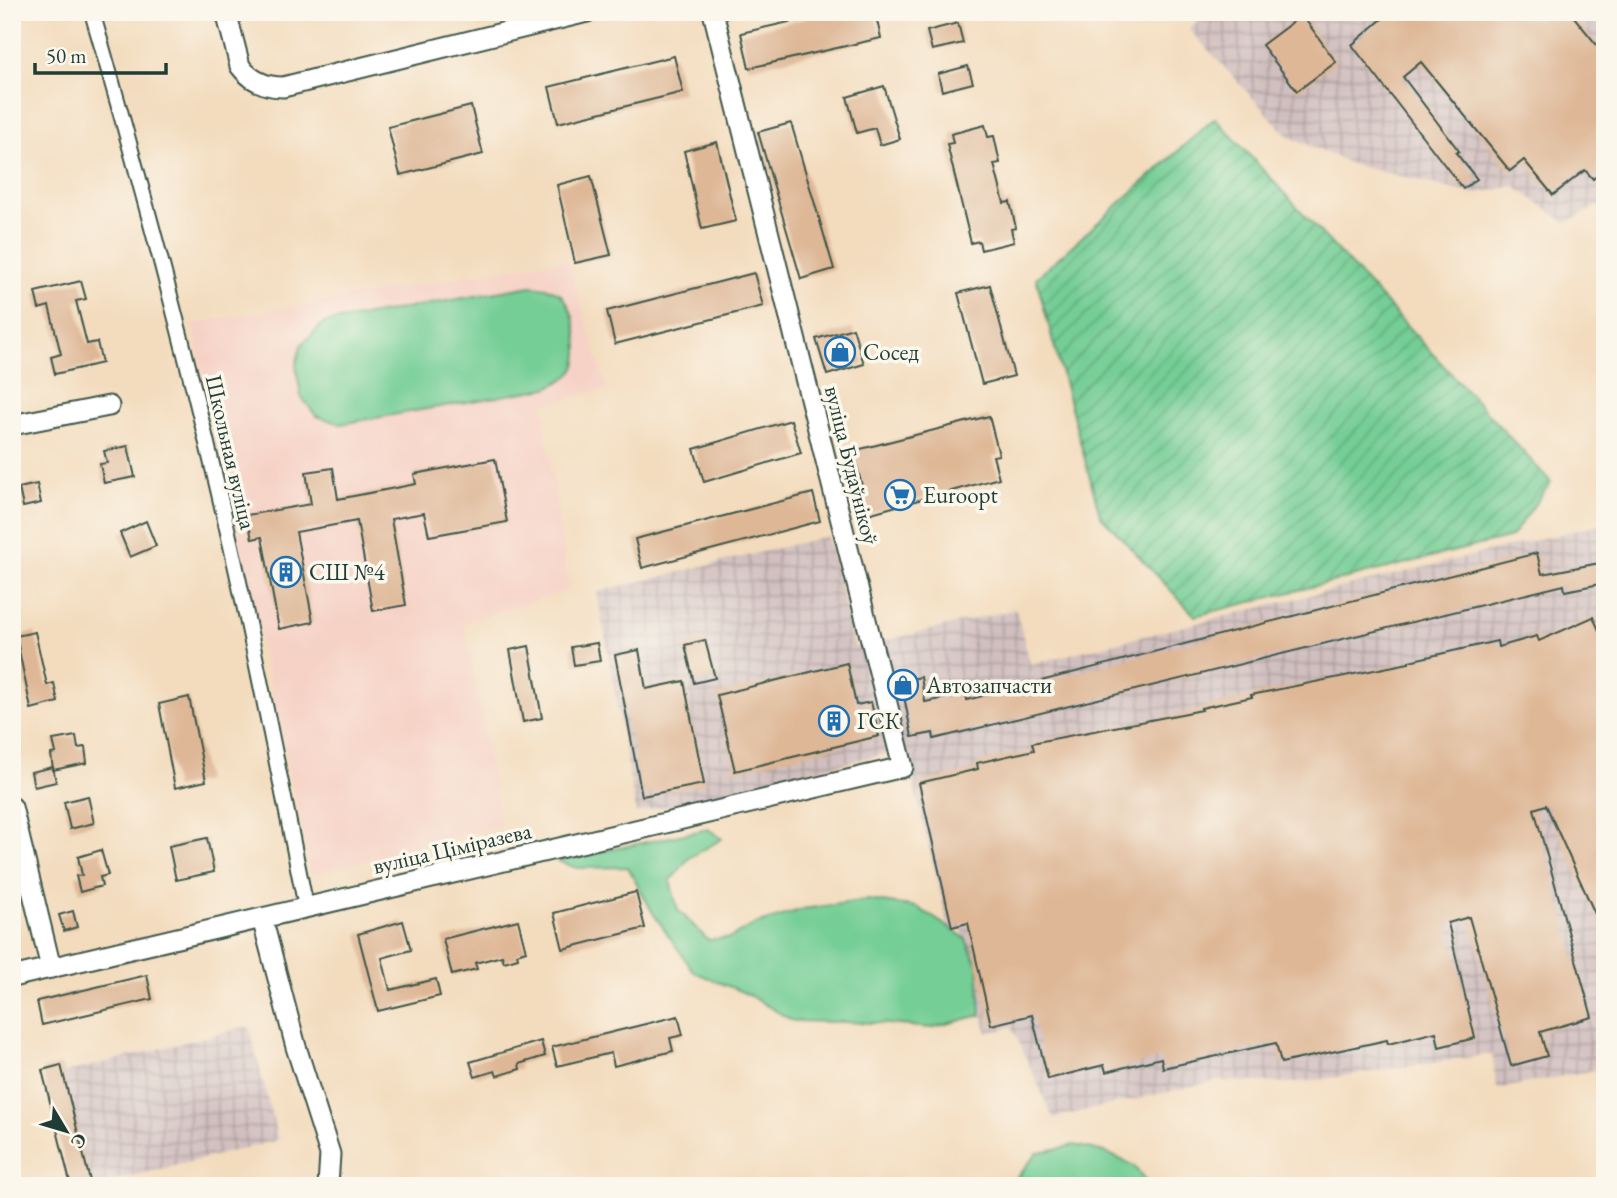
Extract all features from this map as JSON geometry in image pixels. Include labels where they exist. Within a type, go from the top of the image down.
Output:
[{"type":"street","name":"Школьная вуліца","points":[[92,12],[125,127],[209,453],[255,657],[306,907]]},
{"type":"street","points":[[226,12],[240,66],[244,72],[261,83],[283,87],[587,12]]},
{"type":"street","name":"вуліца Будаўнікоў","points":[[713,12],[903,767]]},
{"type":"street","points":[[12,425],[109,406]]},
{"type":"street","name":"вуліца Ціміразева","points":[[12,977],[903,767]]},
{"type":"street","points":[[12,807],[51,968]]},
{"type":"street","points":[[262,918],[296,1047],[330,1154],[328,1186]]},
{"type":"shaded area","points":[[1209,12],[1605,12],[1605,213],[1598,206],[1566,223],[1514,186],[1473,194],[1354,165],[1288,136],[1189,29]]},
{"type":"shaded area","points":[[567,259],[607,389],[542,405],[569,590],[464,623],[501,825],[311,875],[192,324]]},
{"type":"shaded area","points":[[1605,523],[1605,1068],[1497,1089],[1492,1054],[1295,1083],[1216,1081],[1053,1118],[1012,1027],[987,1033],[962,929],[950,932],[905,749],[636,813],[597,592],[828,536],[855,648],[1016,609],[1030,664]]},
{"type":"shaded area","points":[[249,1026],[278,1140],[93,1186],[71,1186],[42,1070],[61,1065],[64,1073]]},
{"type":"green space","points":[[1215,118],[1551,482],[1511,537],[1195,616],[1100,515],[1036,278]]},
{"type":"green space","points":[[531,286],[543,287],[562,296],[571,311],[578,343],[577,363],[572,373],[547,388],[341,424],[316,416],[301,396],[296,365],[301,345],[324,323]]},
{"type":"green space","points":[[708,829],[722,839],[689,858],[670,881],[678,910],[708,940],[730,938],[754,925],[803,909],[868,900],[917,907],[965,938],[978,966],[981,1015],[931,1028],[877,1023],[793,1021],[747,994],[694,972],[653,913],[628,867],[577,868],[557,861]]},
{"type":"green space","points":[[1074,1145],[1105,1152],[1134,1166],[1150,1186],[1069,1186],[1055,1183],[1010,1186],[1037,1153]]},
{"type":"building","points":[[833,12],[875,12],[881,38],[749,68],[741,33]]},
{"type":"building","points":[[1390,12],[1570,12],[1605,55],[1605,169],[1593,179],[1585,170],[1553,195],[1524,160],[1510,171],[1421,62],[1403,77],[1477,179],[1463,189],[1352,45]]},
{"type":"building","points":[[1302,15],[1336,62],[1297,91],[1262,45]]},
{"type":"building","points":[[958,23],[963,43],[932,50],[927,31]]},
{"type":"building","points":[[674,56],[683,92],[558,123],[549,87]]},
{"type":"building","points":[[968,66],[973,83],[942,91],[938,74]]},
{"type":"building","points":[[884,86],[900,139],[880,145],[875,128],[857,133],[847,97]]},
{"type":"building","points":[[471,106],[483,154],[400,175],[388,127]]},
{"type":"building","points":[[791,123],[834,269],[801,279],[758,132]]},
{"type":"building","points":[[985,125],[988,137],[994,136],[1000,163],[994,164],[1004,203],[1010,202],[1016,228],[1011,229],[1014,242],[981,250],[979,241],[971,243],[947,144],[953,143],[951,134]]},
{"type":"building","points":[[717,142],[736,221],[702,229],[684,151]]},
{"type":"building","points":[[591,176],[611,255],[575,263],[557,185]]},
{"type":"building","points":[[754,273],[763,306],[615,344],[607,311]]},
{"type":"building","points":[[81,281],[86,299],[76,301],[87,344],[97,342],[102,363],[55,374],[51,357],[61,354],[49,306],[39,309],[35,292]]},
{"type":"building","points":[[990,285],[1014,376],[982,384],[958,293]]},
{"type":"building","name":"Сосед","points":[[853,328],[864,364],[827,375],[816,339]]},
{"type":"building","points":[[989,416],[999,455],[993,456],[999,478],[864,515],[856,488],[862,486],[853,451]]},
{"type":"building","points":[[791,420],[801,453],[704,482],[694,449]]},
{"type":"building","points":[[128,446],[135,477],[104,483],[100,464],[107,463],[104,451]]},
{"type":"building","name":"СШ №4","points":[[495,459],[507,522],[429,536],[424,513],[391,519],[406,605],[373,611],[357,521],[296,532],[313,622],[279,629],[262,537],[252,539],[247,515],[311,504],[306,472],[333,468],[338,499],[416,484],[414,474]]},
{"type":"building","points":[[37,484],[41,503],[23,507],[19,488]]},
{"type":"building","points":[[813,493],[820,521],[642,568],[635,539]]},
{"type":"building","points":[[146,521],[156,546],[130,557],[120,533]]},
{"type":"building","points":[[1537,553],[1542,574],[1605,562],[1605,583],[1565,591],[1564,585],[934,739],[933,733],[912,737],[901,681],[921,677],[925,702],[966,694],[967,700]]},
{"type":"building","points":[[1593,617],[1605,643],[1605,936],[1546,805],[1534,809],[1592,1017],[1540,1032],[1547,1056],[1511,1066],[1469,917],[1448,923],[1475,1038],[1439,1047],[1436,1032],[1388,1044],[1387,1040],[1281,1063],[1276,1043],[1163,1068],[1161,1058],[1106,1072],[1104,1065],[1048,1079],[1032,1015],[991,1025],[968,923],[952,927],[919,783],[978,769],[977,763],[1034,750],[1032,743],[1202,710],[1201,708],[1252,697],[1251,695],[1409,663],[1497,641],[1498,647],[1537,636],[1539,641]]},
{"type":"building","points":[[35,632],[47,685],[54,683],[58,702],[31,709],[16,636]]},
{"type":"building","points":[[705,640],[715,678],[694,683],[685,645]]},
{"type":"building","points":[[597,643],[600,661],[574,665],[571,647]]},
{"type":"building","points":[[529,646],[542,718],[523,722],[510,650]]},
{"type":"building","points":[[639,650],[646,689],[684,681],[704,784],[642,796],[615,655]]},
{"type":"building","name":"ГСК","points":[[847,663],[856,705],[871,702],[879,736],[735,771],[717,695]]},
{"type":"building","points":[[189,697],[206,781],[175,788],[159,704]]},
{"type":"building","points":[[76,736],[78,748],[85,747],[87,763],[53,770],[51,754],[56,753],[53,740]]},
{"type":"building","points":[[53,767],[56,782],[34,787],[31,772]]},
{"type":"building","points":[[88,796],[94,823],[70,829],[64,802]]},
{"type":"building","points":[[207,838],[214,872],[176,880],[169,846]]},
{"type":"building","points":[[101,850],[108,875],[100,877],[102,886],[80,892],[76,876],[82,875],[78,857]]},
{"type":"building","points":[[636,892],[645,928],[563,949],[554,913]]},
{"type":"building","points":[[73,911],[77,927],[64,931],[59,915]]},
{"type":"building","points":[[518,920],[526,951],[517,954],[518,958],[504,962],[502,956],[475,963],[477,969],[452,975],[443,939]]},
{"type":"building","points":[[403,921],[411,950],[382,958],[390,990],[436,979],[440,996],[378,1011],[358,934]]},
{"type":"building","points":[[147,975],[152,999],[42,1025],[37,1001]]},
{"type":"building","points":[[678,1016],[683,1035],[670,1038],[673,1051],[614,1066],[611,1053],[557,1066],[552,1047]]},
{"type":"building","points":[[541,1041],[545,1056],[519,1064],[520,1069],[497,1076],[495,1071],[475,1077],[470,1062]]},
{"type":"building","points":[[61,1065],[90,1181],[71,1186],[42,1070]]},
{"type":"place","name":"Сосед","points":[[840,352]]},
{"type":"place","name":"Euroopt","points":[[900,495]]},
{"type":"place","name":"СШ №4","points":[[286,572]]},
{"type":"place","name":"Автозапчасти","points":[[903,685]]},
{"type":"place","name":"ГСК","points":[[834,721]]}]
